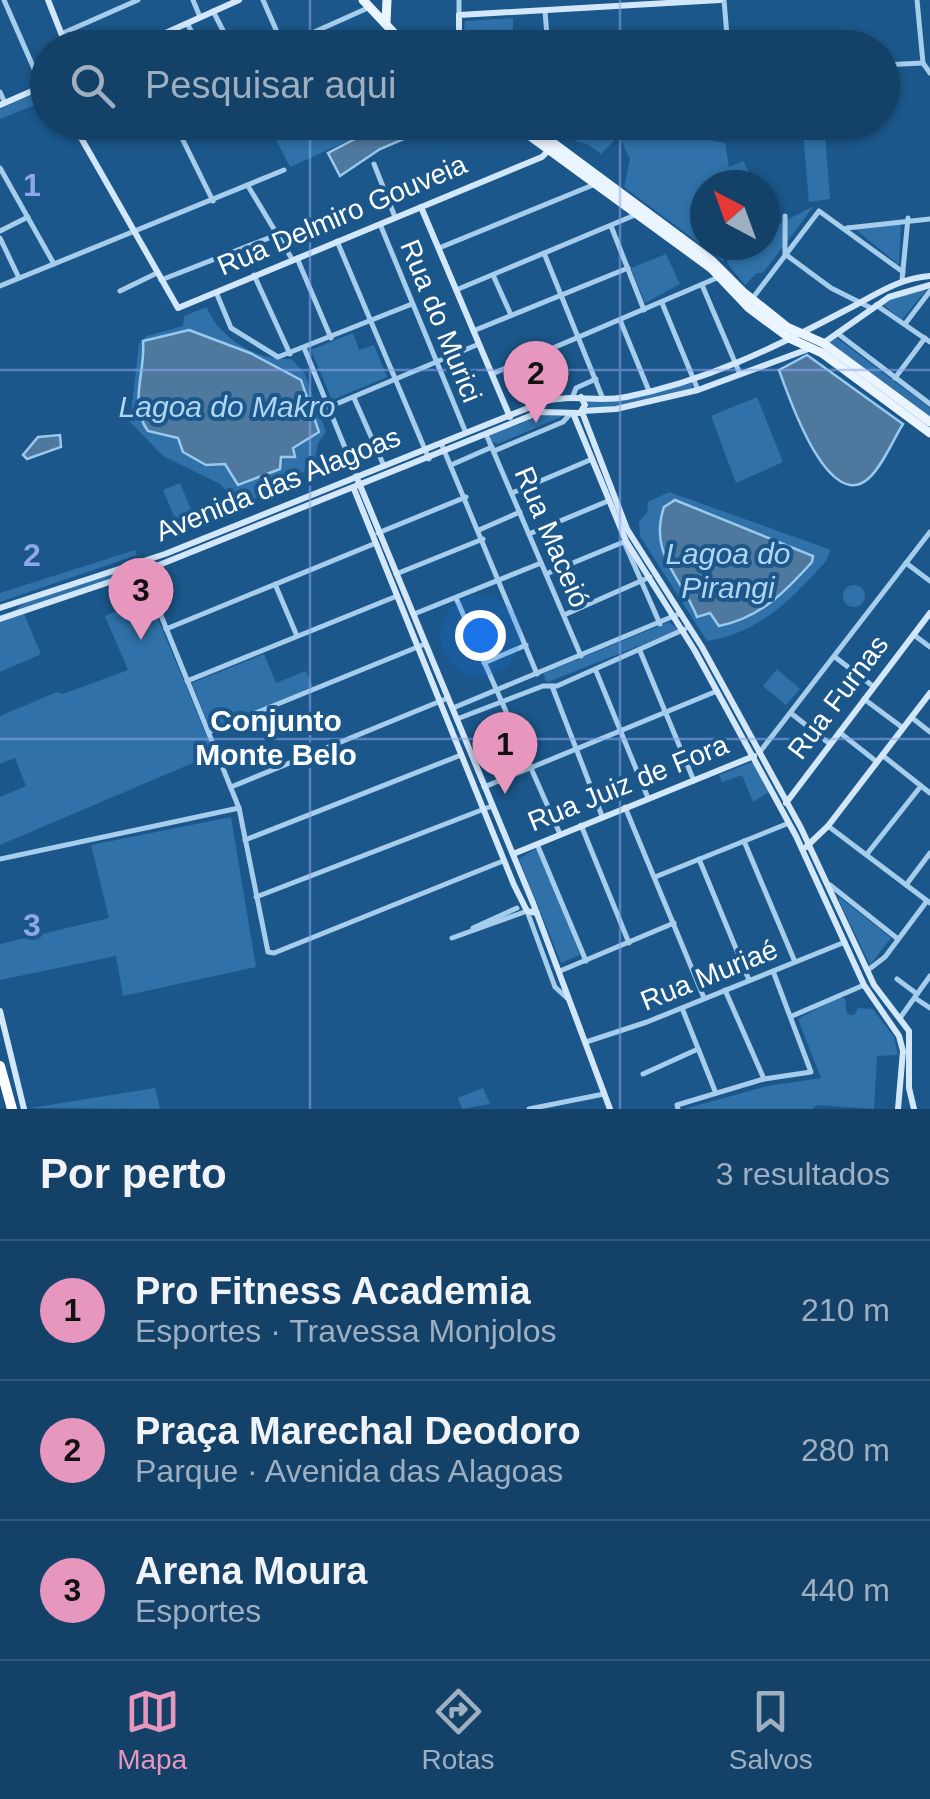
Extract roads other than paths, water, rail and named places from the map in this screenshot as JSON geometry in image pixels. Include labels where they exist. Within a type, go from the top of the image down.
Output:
[{"type":"highway","points":[[0,1066],[12,1109]]},
{"type":"main road","points":[[48,0],[59,30]]},
{"type":"main road","points":[[171,30],[236,0]]},
{"type":"main road","points":[[459,30],[459,15],[545,10],[564,4],[722,0]]},
{"type":"main road","points":[[375,2],[386,23]]},
{"type":"main road","points":[[375,2],[392,30]]},
{"type":"main road","points":[[2,104],[30,92]]},
{"type":"main road","points":[[82,140],[159,276]]},
{"type":"main road","points":[[538,140],[657,222],[806,348],[822,353],[930,433]]},
{"type":"main road","points":[[542,140],[594,184],[720,277],[749,308],[795,336],[823,343],[930,422]]},
{"type":"main road","name":"Rua Delmiro Gouveia","points":[[159,276],[170,300],[179,308],[534,159],[549,147]]},
{"type":"main road","points":[[421,206],[511,419]]},
{"type":"main road","points":[[639,218],[657,222]]},
{"type":"main road","name":"Avenida das Alagoas","points":[[0,608],[152,563],[278,519],[486,434],[551,399],[574,397],[604,402],[696,386],[858,304],[902,276],[930,276]]},
{"type":"main road","name":"Avenida das Alagoas","points":[[3,618],[143,570],[302,500],[357,484],[384,466],[466,433],[540,412],[616,409],[740,374],[823,343],[898,293],[930,288]]},
{"type":"main road","points":[[576,412],[584,402],[574,397],[567,405],[576,412],[603,479],[678,616]]},
{"type":"main road","points":[[576,412],[590,460],[603,479],[625,542],[686,628],[828,884],[863,972],[864,985],[899,1036],[903,1051],[898,1109]]},
{"type":"main road","points":[[357,484],[398,596],[422,645]]},
{"type":"main road","points":[[310,506],[324,492]]},
{"type":"main road","points":[[278,519],[302,507],[302,500]]},
{"type":"main road","points":[[379,539],[488,807],[518,894],[560,970],[610,1109]]},
{"type":"main road","points":[[3,618],[6,610],[26,599]]},
{"type":"main road","name":"Rua Furnas","points":[[784,806],[930,613]]},
{"type":"main road","points":[[686,628],[716,691],[756,755]]},
{"type":"main road","points":[[806,848],[828,826],[930,693]]},
{"type":"main road","points":[[444,700],[452,709],[466,753],[484,787],[488,807],[513,854],[528,909]]},
{"type":"main road","name":"Rua Juiz de Fora","points":[[513,854],[756,755]]},
{"type":"main road","points":[[784,806],[788,823],[806,848],[845,942],[911,1037],[909,1075],[914,1109]]},
{"type":"main road","points":[[0,1010],[24,1109]]},
{"type":"main road","points":[[900,1074],[909,1075]]},
{"type":"street","points":[[4,0],[30,55]]},
{"type":"street","points":[[70,30],[138,0]]},
{"type":"street","points":[[193,0],[200,17]]},
{"type":"street","points":[[263,0],[276,30]]},
{"type":"street","points":[[459,0],[459,15]]},
{"type":"street","points":[[722,0],[726,30]]},
{"type":"street","points":[[917,0],[923,63],[930,73]]},
{"type":"street","points":[[318,30],[375,2]]},
{"type":"street","points":[[545,10],[547,30]]},
{"type":"street","points":[[213,12],[222,30]]},
{"type":"street","points":[[187,23],[191,30]]},
{"type":"street","points":[[900,64],[923,63]]},
{"type":"street","points":[[0,92],[2,104]]},
{"type":"street","points":[[182,140],[213,202]]},
{"type":"street","points":[[374,164],[396,217]]},
{"type":"street","points":[[0,168],[2,178],[54,264]]},
{"type":"street","points":[[0,286],[284,170]]},
{"type":"street","points":[[438,248],[594,184]]},
{"type":"street","points":[[248,186],[294,258],[331,338]]},
{"type":"street","points":[[755,295],[812,215],[822,212],[847,228],[902,276]]},
{"type":"street","points":[[784,216],[785,254]]},
{"type":"street","points":[[19,278],[0,235],[28,218]]},
{"type":"street","points":[[456,290],[639,218]]},
{"type":"street","points":[[847,228],[908,218],[930,219]]},
{"type":"street","points":[[902,276],[908,218]]},
{"type":"street","name":"Rua do Murici","points":[[380,224],[466,433]]},
{"type":"street","points":[[611,226],[644,310]]},
{"type":"street","points":[[120,291],[278,234]]},
{"type":"street","points":[[337,241],[429,458]]},
{"type":"street","points":[[544,253],[604,402]]},
{"type":"street","points":[[785,254],[858,304],[906,324],[928,340],[895,378]]},
{"type":"street","points":[[474,331],[628,268]]},
{"type":"street","points":[[493,275],[511,315]]},
{"type":"street","points":[[254,276],[290,355]]},
{"type":"street","points":[[492,374],[720,277]]},
{"type":"street","points":[[702,285],[740,374]]},
{"type":"street","points":[[906,324],[930,288]]},
{"type":"street","points":[[216,292],[231,328],[270,355],[304,350],[412,304]]},
{"type":"street","points":[[662,303],[696,386]]},
{"type":"street","points":[[620,320],[650,392]]},
{"type":"street","points":[[836,332],[930,404]]},
{"type":"street","points":[[329,408],[479,344]]},
{"type":"street","points":[[304,350],[357,484]]},
{"type":"street","name":"Avenida das Alagoas","points":[[574,397],[576,388],[596,379]]},
{"type":"street","points":[[354,398],[384,466]]},
{"type":"street","points":[[452,465],[562,422],[576,412]]},
{"type":"street","name":"Rua Maceió","points":[[486,434],[581,656]]},
{"type":"street","points":[[441,443],[537,674]]},
{"type":"street","points":[[512,493],[590,460]]},
{"type":"street","points":[[166,629],[379,539],[466,497]]},
{"type":"street","points":[[529,534],[608,501]]},
{"type":"street","points":[[479,530],[520,512]]},
{"type":"street","points":[[756,755],[792,714],[930,532]]},
{"type":"street","points":[[396,574],[483,540]]},
{"type":"street","points":[[546,574],[625,542],[660,624]]},
{"type":"street","points":[[412,614],[541,563]]},
{"type":"street","points":[[906,563],[930,581]]},
{"type":"street","points":[[143,570],[238,808],[266,950],[274,953],[504,860]]},
{"type":"street","points":[[564,616],[650,577]]},
{"type":"street","points":[[275,584],[297,636]]},
{"type":"street","points":[[187,681],[398,596]]},
{"type":"street","points":[[456,598],[560,834]]},
{"type":"street","points":[[452,709],[678,616]]},
{"type":"street","points":[[456,718],[595,670],[686,628]]},
{"type":"street","points":[[914,635],[930,648]]},
{"type":"street","points":[[208,732],[422,645]]},
{"type":"street","points":[[484,663],[526,645]]},
{"type":"street","points":[[640,651],[694,781]]},
{"type":"street","points":[[834,657],[874,686]]},
{"type":"street","points":[[595,670],[648,798]]},
{"type":"street","points":[[521,680],[526,692]]},
{"type":"street","points":[[552,686],[602,816]]},
{"type":"street","points":[[484,787],[716,691]]},
{"type":"street","points":[[864,699],[903,728]]},
{"type":"street","points":[[230,787],[444,700]]},
{"type":"street","points":[[792,714],[830,744]]},
{"type":"street","points":[[912,717],[930,732]]},
{"type":"street","points":[[839,732],[930,793]]},
{"type":"street","points":[[245,840],[466,753]]},
{"type":"street","points":[[867,854],[921,786]]},
{"type":"street","points":[[256,898],[488,807]]},
{"type":"street","points":[[625,807],[704,999]]},
{"type":"street","points":[[0,859],[238,808]]},
{"type":"street","points":[[655,877],[788,823]]},
{"type":"street","points":[[580,826],[629,943]]},
{"type":"street","points":[[828,826],[928,902],[879,964],[863,972]]},
{"type":"street","points":[[744,841],[795,962]]},
{"type":"street","points":[[537,844],[586,961]]},
{"type":"street","points":[[906,885],[930,853]]},
{"type":"street","points":[[699,859],[748,980]]},
{"type":"street","points":[[828,884],[898,939]]},
{"type":"street","points":[[452,938],[528,909],[555,987],[569,998]]},
{"type":"street","points":[[560,970],[674,923]]},
{"type":"street","name":"Rua Muriaé","points":[[586,1042],[845,942]]},
{"type":"street","points":[[677,1107],[716,1092],[764,1079],[806,1075],[812,1070],[773,971]]},
{"type":"street","points":[[900,1018],[930,976]]},
{"type":"street","points":[[896,980],[930,1008]]},
{"type":"street","points":[[792,1016],[864,985]]},
{"type":"street","points":[[725,990],[764,1079]]},
{"type":"street","points":[[682,1008],[716,1092]]},
{"type":"street","points":[[643,1074],[698,1049]]},
{"type":"street","points":[[530,1109],[604,1094]]},
{"type":"water","points":[[353,140],[401,140],[380,149],[340,176],[328,153]]},
{"type":"water","name":"Lagoa do Makro","points":[[189,330],[250,353],[301,380],[319,432],[293,448],[295,457],[281,457],[280,469],[238,485],[225,464],[206,465],[183,452],[178,438],[148,431],[138,399],[143,341]]},
{"type":"water","points":[[807,355],[903,424],[874,473],[854,485],[839,480],[825,466],[800,424],[783,383],[779,370]]},
{"type":"water","points":[[60,435],[61,447],[27,459],[23,455],[38,437]]},
{"type":"water","name":"Lagoa do Pirangi","points":[[675,500],[813,556],[812,562],[782,593],[747,617],[719,626],[710,613],[697,617],[669,565],[660,539],[664,507]]},
{"type":"place","name":"Praça Marechal Deodoro","points":[[536,423]]},
{"type":"place","name":"Arena Moura","points":[[141,640]]},
{"type":"place","name":"Pro Fitness Academia","points":[[505,794]]},
{"type":"district","name":"Conjunto Monte Belo","points":[[276,737]]}]
